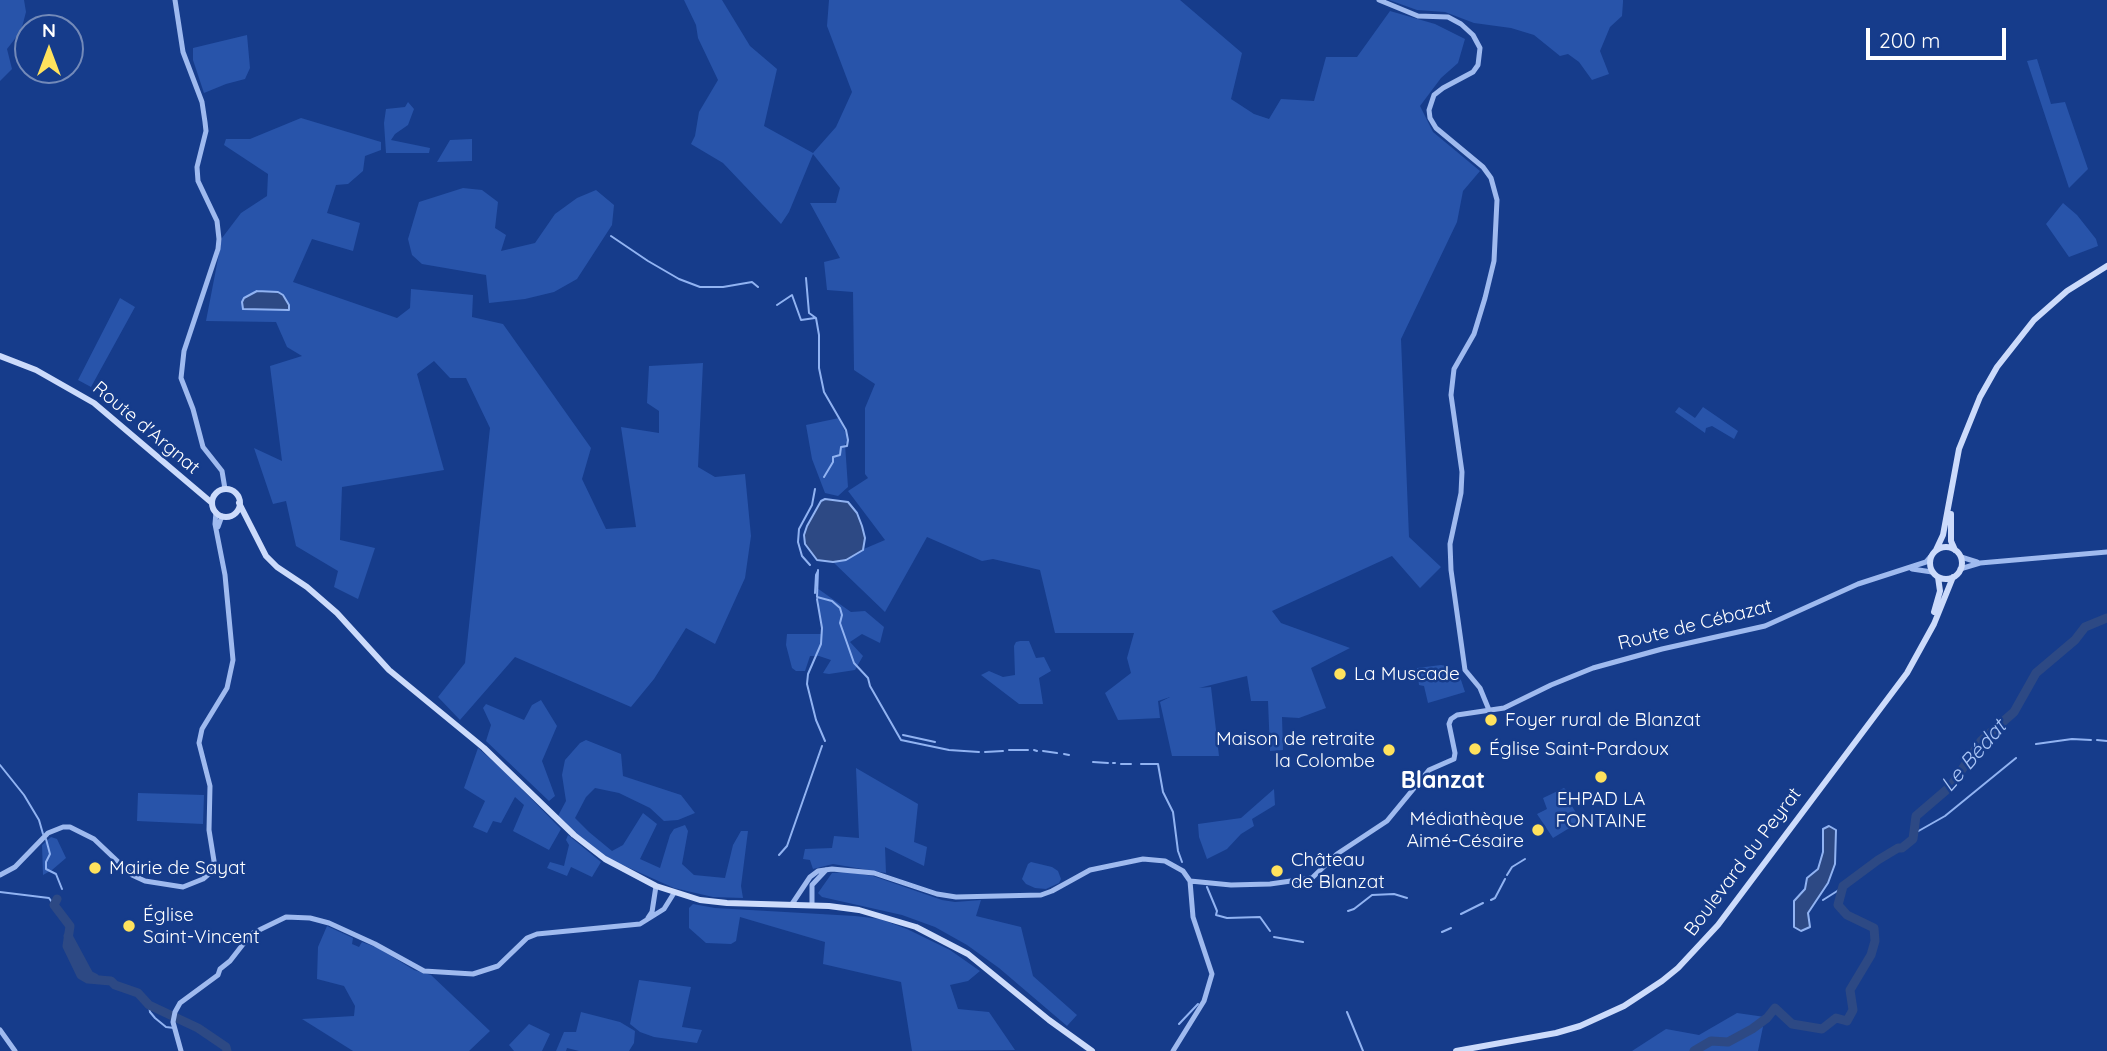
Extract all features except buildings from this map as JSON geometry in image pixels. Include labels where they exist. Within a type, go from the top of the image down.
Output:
[{"type":"main road","points":[[1922,647],[1940,591],[1930,563],[1943,535],[1959,449],[1968,424],[1997,367],[2034,320],[2067,290],[2107,266]]},
{"type":"main road","name":"Route d'Argnat","points":[[0,356],[36,370],[94,403],[195,489],[213,499]]},
{"type":"main road","points":[[1922,647],[1953,577],[1961,569],[1961,557],[1951,541],[1952,485]]},
{"type":"main road","points":[[249,523],[237,515],[219,514],[213,499],[225,489],[235,493],[239,503],[249,523],[262,551],[277,567],[307,587],[337,614],[390,670],[484,748],[573,835],[605,859],[656,886],[700,900],[859,910],[916,927],[944,940],[989,969],[1057,1027],[1092,1051]]},
{"type":"main road","points":[[231,515],[238,509],[239,503]]},
{"type":"main road","points":[[1934,552],[1945,547],[1955,550]]},
{"type":"main road","points":[[1936,574],[1953,577]]},
{"type":"main road","name":"Boulevard du Peyrat","points":[[1456,1051],[1556,1033],[1580,1026],[1624,1006],[1678,968],[1718,925],[1907,673],[1922,647]]},
{"type":"street","points":[[175,0],[180,41],[202,102],[206,131],[197,167],[198,181],[216,221],[219,239],[184,351],[181,371],[203,447],[222,471],[225,489]]},
{"type":"street","points":[[1379,0],[1418,16],[1448,18],[1461,24],[1473,35],[1480,48],[1478,65],[1474,72],[1434,95],[1429,110],[1436,128],[1483,167],[1491,178],[1497,200],[1494,261],[1474,334],[1454,369],[1451,395],[1462,472],[1461,493],[1450,544],[1451,570],[1465,670],[1480,688],[1489,710]]},
{"type":"street","points":[[0,875],[15,867],[48,833],[58,827],[70,827],[100,843],[132,875],[151,883],[183,887],[203,879],[212,870],[214,861],[209,831],[210,786],[199,743],[202,729],[227,688],[233,667],[228,599],[215,524],[219,514]]},
{"type":"street","name":"Route de Cébazat","points":[[1190,881],[1230,885],[1310,879],[1337,854],[1387,821],[1434,766],[1454,760],[1455,752],[1448,729],[1451,719],[1457,715],[1513,705],[1550,685],[1606,664],[1765,626],[1858,584],[1926,562],[1934,552]]},
{"type":"street","points":[[1961,569],[1980,563],[2107,552]]},
{"type":"street","points":[[1961,557],[1980,563]]},
{"type":"street","name":"Route de Cébazat","points":[[1909,569],[1936,574]]},
{"type":"street","points":[[793,905],[810,877],[818,871],[874,873],[937,894],[956,897],[1041,895],[1090,870],[1143,859],[1165,861],[1177,866],[1190,881],[1193,917],[1212,974],[1205,1001],[1175,1050]]},
{"type":"street","points":[[812,905],[813,885],[827,870]]},
{"type":"street","points":[[643,923],[652,912],[656,886]]},
{"type":"street","points":[[181,1051],[174,1018],[180,1003],[212,981],[251,934],[289,917],[329,923],[424,971],[466,974],[481,973],[498,965],[527,938],[537,934],[628,927],[643,923],[664,909],[674,892]]},
{"type":"street","points":[[0,1030],[15,1051]]},
{"type":"shaded area","points":[[0,0],[24,0],[25,14],[14,14],[14,40],[7,49],[12,69],[0,81]]},
{"type":"shaded area","points":[[684,0],[722,0],[750,46],[777,69],[764,126],[813,153],[836,127],[852,92],[827,26],[829,0],[1180,0],[1242,53],[1231,99],[1254,114],[1269,119],[1281,99],[1314,101],[1326,57],[1357,57],[1390,11],[1435,24],[1465,39],[1458,63],[1441,78],[1420,106],[1433,132],[1480,171],[1463,191],[1457,222],[1401,339],[1409,537],[1441,567],[1420,588],[1392,556],[1272,611],[1281,623],[1350,648],[1311,668],[1326,708],[1299,718],[1282,717],[1283,750],[1270,751],[1268,701],[1251,701],[1247,676],[1199,688],[1211,687],[1219,756],[1172,756],[1160,702],[1170,697],[1158,701],[1160,718],[1118,720],[1105,693],[1131,673],[1127,658],[1134,633],[1055,633],[1040,570],[993,559],[982,561],[927,537],[885,612],[833,562],[885,540],[848,491],[868,478],[865,474],[865,408],[875,384],[854,370],[853,292],[827,290],[824,262],[840,258],[810,203],[836,203],[840,188],[813,154],[789,212],[781,224],[723,163],[691,144],[699,112],[718,80]]},
{"type":"shaded area","points":[[1389,0],[1623,2],[1622,16],[1610,27],[1600,51],[1609,74],[1592,80],[1579,62],[1568,54],[1560,56],[1534,35],[1511,28],[1474,23],[1445,12],[1417,10]]},
{"type":"shaded area","points":[[247,35],[250,68],[245,79],[204,93],[193,60],[193,48]]},
{"type":"shaded area","points":[[2037,59],[2051,104],[2065,102],[2088,169],[2069,188],[2027,61]]},
{"type":"shaded area","points":[[408,102],[414,109],[408,125],[391,140],[430,148],[429,153],[386,153],[386,109],[405,107]]},
{"type":"shaded area","points":[[301,118],[381,142],[381,150],[365,156],[363,171],[348,184],[336,185],[327,213],[360,223],[353,251],[312,239],[293,282],[397,318],[410,308],[411,289],[473,295],[472,317],[503,324],[591,448],[582,479],[606,529],[636,527],[621,427],[659,433],[659,411],[647,403],[649,366],[703,363],[698,467],[715,477],[745,474],[751,536],[745,578],[715,644],[686,628],[654,679],[631,707],[515,657],[460,720],[438,697],[465,663],[490,428],[466,378],[450,378],[434,361],[417,374],[444,470],[342,487],[340,540],[375,548],[358,599],[334,587],[338,571],[296,546],[286,501],[273,504],[254,448],[282,461],[270,366],[302,356],[287,347],[276,322],[206,321],[222,238],[241,213],[267,196],[268,174],[224,145],[226,139],[250,139]]},
{"type":"shaded area","points":[[472,139],[472,161],[437,162],[450,140]]},
{"type":"shaded area","points":[[463,188],[482,190],[498,202],[495,228],[506,235],[501,251],[535,243],[555,214],[577,198],[596,190],[614,205],[612,225],[577,279],[554,292],[489,303],[486,275],[422,264],[412,255],[408,239],[419,202]]},
{"type":"shaded area","points":[[2063,203],[2077,215],[2096,239],[2098,246],[2069,257],[2046,224]]},
{"type":"shaded area","points":[[257,291],[278,292],[283,295],[289,310],[243,309],[244,298]]},
{"type":"shaded area","points":[[120,298],[135,307],[91,387],[78,380]]},
{"type":"shaded area","points":[[1679,407],[1695,418],[1703,407],[1738,431],[1734,439],[1712,426],[1706,428],[1705,433],[1675,412]]},
{"type":"shaded area","points":[[839,418],[849,441],[845,444],[848,487],[838,496],[825,493],[812,459],[806,425]]},
{"type":"shaded area","points":[[825,499],[848,502],[857,513],[862,526],[865,538],[863,550],[846,560],[817,560],[805,544],[807,526],[821,501]]},
{"type":"shaded area","points":[[817,588],[851,612],[865,611],[884,627],[880,643],[862,634],[850,642],[863,656],[855,670],[823,673],[831,660],[819,656],[810,656],[805,671],[792,668],[786,645],[787,634],[822,634]]},
{"type":"shaded area","points":[[1020,641],[1029,641],[1036,658],[1044,657],[1051,671],[1039,678],[1043,704],[1019,704],[981,675],[989,671],[1003,677],[1015,675],[1014,646]]},
{"type":"shaded area","points":[[1446,666],[1446,670],[1457,668],[1465,692],[1428,703],[1424,686],[1419,685],[1417,668]]},
{"type":"shaded area","points":[[541,700],[557,726],[542,761],[555,796],[549,801],[486,741],[491,725],[483,708],[486,704],[524,720],[532,705]]},
{"type":"shaded area","points":[[586,740],[621,754],[623,776],[681,795],[695,813],[678,820],[664,821],[650,808],[619,793],[595,788],[586,797],[575,818],[612,851],[623,845],[643,813],[657,824],[640,859],[660,868],[670,835],[674,829],[685,825],[688,831],[682,864],[694,875],[725,878],[733,845],[741,831],[748,831],[741,886],[743,898],[713,897],[674,888],[598,852],[572,831],[558,816],[566,801],[562,775],[565,760]]},
{"type":"shaded area","points":[[478,748],[561,829],[549,850],[513,831],[524,805],[515,797],[501,823],[493,821],[487,833],[473,827],[485,801],[464,788]]},
{"type":"shaded area","points":[[856,768],[918,804],[914,842],[927,847],[924,866],[885,847],[886,873],[833,864],[813,869],[810,860],[803,859],[805,849],[832,848],[834,836],[859,838]]},
{"type":"shaded area","points":[[1564,788],[1564,793],[1581,821],[1553,838],[1537,814],[1547,809],[1543,798]]},
{"type":"shaded area","points":[[1274,789],[1275,805],[1252,819],[1254,826],[1241,834],[1227,849],[1207,859],[1199,837],[1198,824],[1241,818]]},
{"type":"shaded area","points":[[138,793],[204,795],[203,824],[137,821]]},
{"type":"shaded area","points":[[1829,826],[1836,830],[1835,864],[1828,883],[1808,913],[1810,927],[1801,931],[1794,927],[1794,901],[1805,889],[1807,878],[1818,869],[1823,852],[1823,829]]},
{"type":"shaded area","points":[[568,835],[601,862],[592,877],[571,867],[567,876],[547,868],[550,862],[564,866],[569,845],[566,840]]},
{"type":"shaded area","points":[[51,837],[57,839],[66,858],[43,875],[42,845]]},
{"type":"shaded area","points":[[1031,862],[1058,871],[1061,879],[1059,883],[1046,889],[1026,884],[1022,879]]},
{"type":"shaded area","points":[[832,873],[873,876],[942,900],[981,900],[976,916],[1021,927],[1033,976],[1077,1015],[1067,1026],[999,968],[967,945],[935,927],[902,915],[822,897],[818,893]]},
{"type":"shaded area","points":[[693,904],[715,908],[855,916],[880,919],[907,929],[950,950],[980,971],[968,981],[950,985],[958,1009],[989,1012],[1015,1050],[912,1051],[901,982],[823,964],[825,942],[740,917],[736,941],[731,944],[706,943],[689,928],[689,908]]},
{"type":"shaded area","points":[[327,926],[353,938],[352,944],[359,947],[362,942],[378,948],[414,970],[431,975],[490,1031],[469,1051],[353,1051],[302,1019],[354,1016],[355,1006],[344,986],[317,979],[318,947]]},
{"type":"shaded area","points":[[639,980],[691,987],[682,1027],[702,1030],[697,1043],[654,1037],[640,1032],[630,1024]]},
{"type":"shaded area","points":[[581,1012],[620,1022],[635,1031],[634,1043],[629,1051],[579,1051],[567,1048],[566,1051],[556,1051],[564,1032],[576,1032]]},
{"type":"shaded area","points":[[1737,1013],[1765,1017],[1758,1051],[1632,1051],[1666,1029],[1699,1035]]},
{"type":"shaded area","points":[[529,1024],[550,1034],[542,1051],[514,1051],[509,1045]]},
{"type":"waterway","points":[[611,236],[679,279],[700,287],[723,287],[752,282],[758,287]]},
{"type":"waterway","points":[[806,278],[809,313],[816,318],[819,335],[819,368],[824,392],[846,430],[848,440],[847,446],[841,447],[840,455],[833,457],[824,477]]},
{"type":"waterway","points":[[777,305],[792,295],[801,320],[815,318]]},
{"type":"waterway","points":[[810,565],[802,556],[798,542],[799,529],[812,505],[815,489]]},
{"type":"waterway","points":[[818,570],[817,597],[832,601],[840,608],[840,623],[854,663],[868,678],[901,740],[949,750],[979,752]]},
{"type":"waterway","points":[[815,593],[818,571]]},
{"type":"waterway","points":[[817,599],[822,628],[821,644],[808,674],[807,684],[816,720],[825,741]]},
{"type":"waterway","name":"Le Bédat","points":[[1694,1051],[1711,1041],[1728,1042],[1752,1029],[1775,1008],[1792,1024],[1822,1029],[1836,1018],[1847,1021],[1853,1010],[1850,990],[1871,955],[1875,941],[1874,928],[1847,915],[1838,905],[1843,886],[1913,839],[1916,816],[1951,786],[1981,741],[2014,712],[2036,673],[2075,640],[2085,627],[2107,618]]},
{"type":"waterway","points":[[903,735],[935,742]]},
{"type":"waterway","points":[[2036,744],[2072,739],[2091,740]]},
{"type":"waterway","points":[[2097,740],[2107,741]]},
{"type":"waterway","points":[[779,855],[787,846],[822,746]]},
{"type":"waterway","points":[[1009,750],[1028,750]]},
{"type":"waterway","points":[[985,752],[1003,751]]},
{"type":"waterway","points":[[1043,751],[1057,753]]},
{"type":"waterway","points":[[1064,754],[1069,755]]},
{"type":"waterway","points":[[1915,833],[1945,816],[2016,758]]},
{"type":"waterway","points":[[1093,762],[1108,763]]},
{"type":"waterway","points":[[1121,764],[1131,764]]},
{"type":"waterway","points":[[1141,764],[1158,764],[1163,792],[1173,812],[1182,862]]},
{"type":"waterway","points":[[0,765],[24,795],[39,820],[43,834]]},
{"type":"waterway","points":[[46,839],[50,854],[46,869],[56,874],[62,889]]},
{"type":"waterway","points":[[1507,875],[1512,867],[1525,859]]},
{"type":"waterway","points":[[1491,900],[1495,898],[1505,879]]},
{"type":"waterway","points":[[1207,887],[1217,911],[1216,915],[1227,918],[1260,917],[1270,931]]},
{"type":"waterway","points":[[1823,900],[1842,888]]},
{"type":"waterway","points":[[0,892],[49,898],[54,905]]},
{"type":"waterway","points":[[1348,911],[1372,895],[1394,894],[1407,898]]},
{"type":"waterway","name":"Le Bédat","points":[[57,899],[54,905],[70,926],[67,946],[81,975],[88,979],[111,981],[138,993],[149,1005],[198,1028],[226,1047],[227,1051]]},
{"type":"waterway","points":[[1461,914],[1483,903]]},
{"type":"waterway","points":[[1442,932],[1451,928]]},
{"type":"waterway","points":[[68,936],[89,975],[95,978]]},
{"type":"waterway","points":[[1274,937],[1303,942]]},
{"type":"waterway","points":[[1179,1024],[1198,1004]]},
{"type":"waterway","points":[[149,1005],[155,1018],[166,1027],[174,1028]]},
{"type":"waterway","points":[[1347,1012],[1363,1051]]},
{"type":"place","name":"La Muscade","points":[[1340,674]]},
{"type":"place","name":"Foyer rural de Blanzat","points":[[1491,720]]},
{"type":"place","name":"Église Saint-Pardoux","points":[[1475,749]]},
{"type":"place","name":"Maison de retraite la Colombe","points":[[1389,750]]},
{"type":"place","name":"EHPAD LA FONTAINE","points":[[1601,777]]},
{"type":"place","name":"Médiathèque Aimé-Césaire","points":[[1538,830]]},
{"type":"place","name":"Mairie de Sayat","points":[[95,868]]},
{"type":"place","name":"Château de Blanzat","points":[[1277,871]]},
{"type":"place","name":"Église Saint-Vincent","points":[[129,926]]},
{"type":"district","name":"Blanzat","points":[[1443,781]]}]
